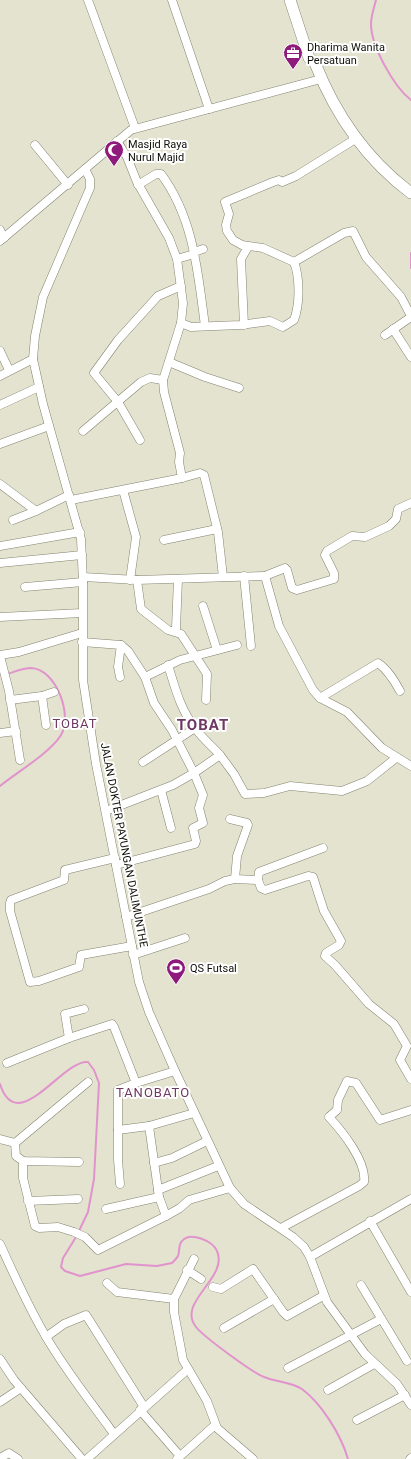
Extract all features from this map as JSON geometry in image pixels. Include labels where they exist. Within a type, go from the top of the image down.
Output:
[{"type":"highway","points":[[290,0],[310,58],[315,63]]},
{"type":"highway","points":[[296,0],[314,50],[315,63],[321,79],[337,108],[357,138],[380,167],[411,193]]},
{"type":"street","points":[[88,0],[135,128]]},
{"type":"street","points":[[172,0],[209,109]]},
{"type":"street","points":[[0,230],[2,239],[68,185],[116,141],[135,128],[321,79]]},
{"type":"street","points":[[294,262],[263,248],[248,247],[233,240],[227,231],[226,225],[229,214],[226,201],[273,182],[279,180],[282,182],[296,176],[357,138]]},
{"type":"street","points":[[116,141],[131,166],[138,185],[169,238],[177,259],[183,303],[181,323],[163,380],[164,392],[180,453],[179,462],[182,478]]},
{"type":"street","points":[[35,145],[68,185]]},
{"type":"street","name":"JALAN DOKTER PAYUNGAN DALIMUNTHE","points":[[85,169],[90,179],[90,188],[43,297],[34,336],[33,359],[49,426],[80,532],[83,580],[82,642],[84,688],[96,764],[132,950],[149,1012],[174,1071],[218,1166],[230,1188],[244,1204],[298,1241],[310,1258],[324,1296],[351,1336],[374,1364],[393,1380],[411,1405]]},
{"type":"street","points":[[138,185],[156,174],[161,174],[183,213],[194,253],[205,326]]},
{"type":"street","points":[[294,262],[344,233],[354,231],[366,257],[401,297],[411,317],[385,335]]},
{"type":"street","points":[[244,325],[241,259],[248,247]]},
{"type":"street","points":[[177,259],[203,249]]},
{"type":"street","points":[[181,323],[192,327],[244,325],[270,321],[283,327],[294,320],[297,308],[298,289],[294,262]]},
{"type":"street","points":[[140,440],[118,402],[94,376],[95,371],[118,340],[158,296],[181,286]]},
{"type":"street","points":[[393,329],[411,357]]},
{"type":"street","points":[[0,351],[9,370]]},
{"type":"street","points":[[0,376],[9,370],[33,359]]},
{"type":"street","points":[[169,362],[205,377],[238,388]]},
{"type":"street","points":[[82,431],[145,380],[150,378],[163,380]]},
{"type":"street","points":[[0,404],[39,387]]},
{"type":"street","points":[[0,444],[49,426]]},
{"type":"street","points":[[14,520],[70,498],[123,490],[200,473],[204,475],[217,529],[224,577]]},
{"type":"street","points":[[0,484],[36,512]]},
{"type":"street","points":[[123,490],[136,536],[134,580],[141,609],[168,630],[181,634],[207,674],[206,700]]},
{"type":"street","points":[[25,587],[83,580],[265,576],[285,568],[287,570],[292,588],[297,590],[334,579],[334,572],[325,555],[327,551],[352,536],[365,537],[389,526],[396,519],[398,509],[411,503]]},
{"type":"street","points":[[164,540],[217,529]]},
{"type":"street","points":[[0,546],[80,532]]},
{"type":"street","points":[[0,563],[82,555]]},
{"type":"street","points":[[244,576],[251,646]]},
{"type":"street","points":[[265,576],[279,626],[306,680],[320,698],[347,712],[382,748],[411,766]]},
{"type":"street","points":[[176,628],[178,579]]},
{"type":"street","points":[[204,606],[217,650]]},
{"type":"street","points":[[0,617],[82,613]]},
{"type":"street","points":[[20,760],[7,681],[0,656],[19,652],[82,633]]},
{"type":"street","points":[[82,642],[121,645],[128,651],[145,677],[154,703],[176,739],[194,773],[203,798],[199,808],[203,823],[193,829],[196,843],[116,862],[67,869],[63,872],[63,881],[12,900],[10,903],[10,911],[30,982],[39,981],[79,967],[81,955],[132,950],[186,938]]},
{"type":"street","points":[[145,677],[168,665],[237,644]]},
{"type":"street","points":[[120,677],[118,667],[121,645]]},
{"type":"street","points":[[320,698],[378,663],[384,670],[389,672],[400,691]]},
{"type":"street","points":[[168,665],[180,702],[195,728],[220,755],[234,774],[244,794],[264,793],[290,786],[342,791],[372,778],[396,758]]},
{"type":"street","points":[[10,700],[42,696],[54,692]]},
{"type":"street","points":[[42,696],[46,726]]},
{"type":"street","points":[[143,762],[195,728]]},
{"type":"street","points":[[0,733],[16,731]]},
{"type":"street","points":[[106,811],[161,790],[194,773],[220,755]]},
{"type":"street","points":[[161,790],[172,828]]},
{"type":"street","points":[[230,819],[245,822],[248,825],[238,856],[235,879]]},
{"type":"street","points":[[322,848],[259,872],[258,880],[261,888],[265,890],[308,876],[312,877],[324,911],[340,941],[339,945],[326,953],[325,956],[335,965],[357,992],[398,1029],[407,1046],[400,1060],[411,1079]]},
{"type":"street","points":[[126,917],[202,892],[225,881],[235,879],[258,880]]},
{"type":"street","points":[[69,1038],[65,1014],[84,1009]]},
{"type":"street","points":[[7,1063],[69,1038],[104,1026],[112,1025],[136,1083]]},
{"type":"street","points":[[120,1184],[117,1092],[122,1088],[174,1071]]},
{"type":"street","points":[[281,1228],[364,1182],[364,1175],[352,1145],[329,1118],[337,1110],[338,1100],[347,1081],[356,1083],[379,1119],[384,1120],[411,1110]]},
{"type":"street","points":[[14,1143],[88,1082]]},
{"type":"street","points":[[118,1130],[150,1126],[194,1113]]},
{"type":"street","points":[[150,1126],[158,1194],[166,1216]]},
{"type":"street","points":[[0,1139],[14,1143]]},
{"type":"street","points":[[154,1163],[172,1158],[207,1141]]},
{"type":"street","points":[[14,1143],[16,1156],[23,1161],[79,1162]]},
{"type":"street","points":[[23,1161],[23,1178],[35,1226],[38,1228],[62,1228],[74,1232],[85,1237],[98,1250],[166,1216],[180,1208],[189,1200],[230,1188]]},
{"type":"street","points":[[106,1209],[158,1194],[218,1166]]},
{"type":"street","points":[[28,1201],[78,1199]]},
{"type":"street","points":[[310,1258],[370,1221],[411,1199]]},
{"type":"street","points":[[370,1221],[411,1292]]},
{"type":"street","points":[[0,1244],[22,1293],[46,1336],[75,1380],[114,1434]]},
{"type":"street","points":[[194,1259],[187,1270],[174,1299],[177,1334],[181,1356],[187,1370],[207,1401],[215,1425],[222,1434],[248,1458]]},
{"type":"street","points":[[213,1287],[220,1290],[253,1269],[287,1316],[324,1296]]},
{"type":"street","points":[[187,1270],[201,1279]]},
{"type":"street","points":[[107,1283],[117,1292],[174,1299]]},
{"type":"street","points":[[361,1286],[407,1361]]},
{"type":"street","points":[[224,1328],[274,1299]]},
{"type":"street","points":[[46,1336],[64,1324],[86,1315],[142,1409],[179,1458],[215,1425]]},
{"type":"street","points":[[288,1368],[381,1319]]},
{"type":"street","points":[[0,1359],[20,1388],[82,1459]]},
{"type":"street","points":[[328,1390],[374,1364]]},
{"type":"street","points":[[87,1459],[187,1370]]},
{"type":"street","points":[[0,1402],[20,1388]]},
{"type":"street","points":[[357,1420],[405,1395]]},
{"type":"street","points":[[0,1458],[9,1452],[18,1459]]},
{"type":"waterway","points":[[376,0],[371,24],[375,43],[391,76],[404,94],[411,100]]},
{"type":"waterway","points":[[411,253],[411,268]]},
{"type":"waterway","points":[[0,786],[42,755],[56,742],[61,735],[65,716],[60,694],[55,684],[40,670],[31,668],[22,669],[7,674]]},
{"type":"waterway","points":[[0,1084],[8,1098],[17,1103],[29,1100],[78,1064],[88,1062],[94,1070],[99,1083],[94,1179],[88,1212],[78,1233]]},
{"type":"waterway","points":[[76,1237],[63,1258],[61,1267],[65,1271],[80,1276],[126,1264],[157,1266],[172,1263],[178,1256],[182,1241],[190,1237],[201,1238],[215,1247],[219,1261],[216,1271],[197,1299],[193,1308],[192,1318],[196,1327],[218,1346],[258,1374],[269,1379],[298,1387],[309,1395],[317,1403],[336,1430],[348,1459]]},
{"type":"place","name":"Dharima Wanita Persatuan","points":[[293,70]]},
{"type":"place","name":"Masjid Raya Nurul Majid","points":[[114,167]]},
{"type":"place","name":"QS Futsal","points":[[176,985]]},
{"type":"district","name":"TOBAT","points":[[75,723]]},
{"type":"district","name":"TOBAT","points":[[203,725]]},
{"type":"district","name":"TANOBATO","points":[[153,1092]]}]
